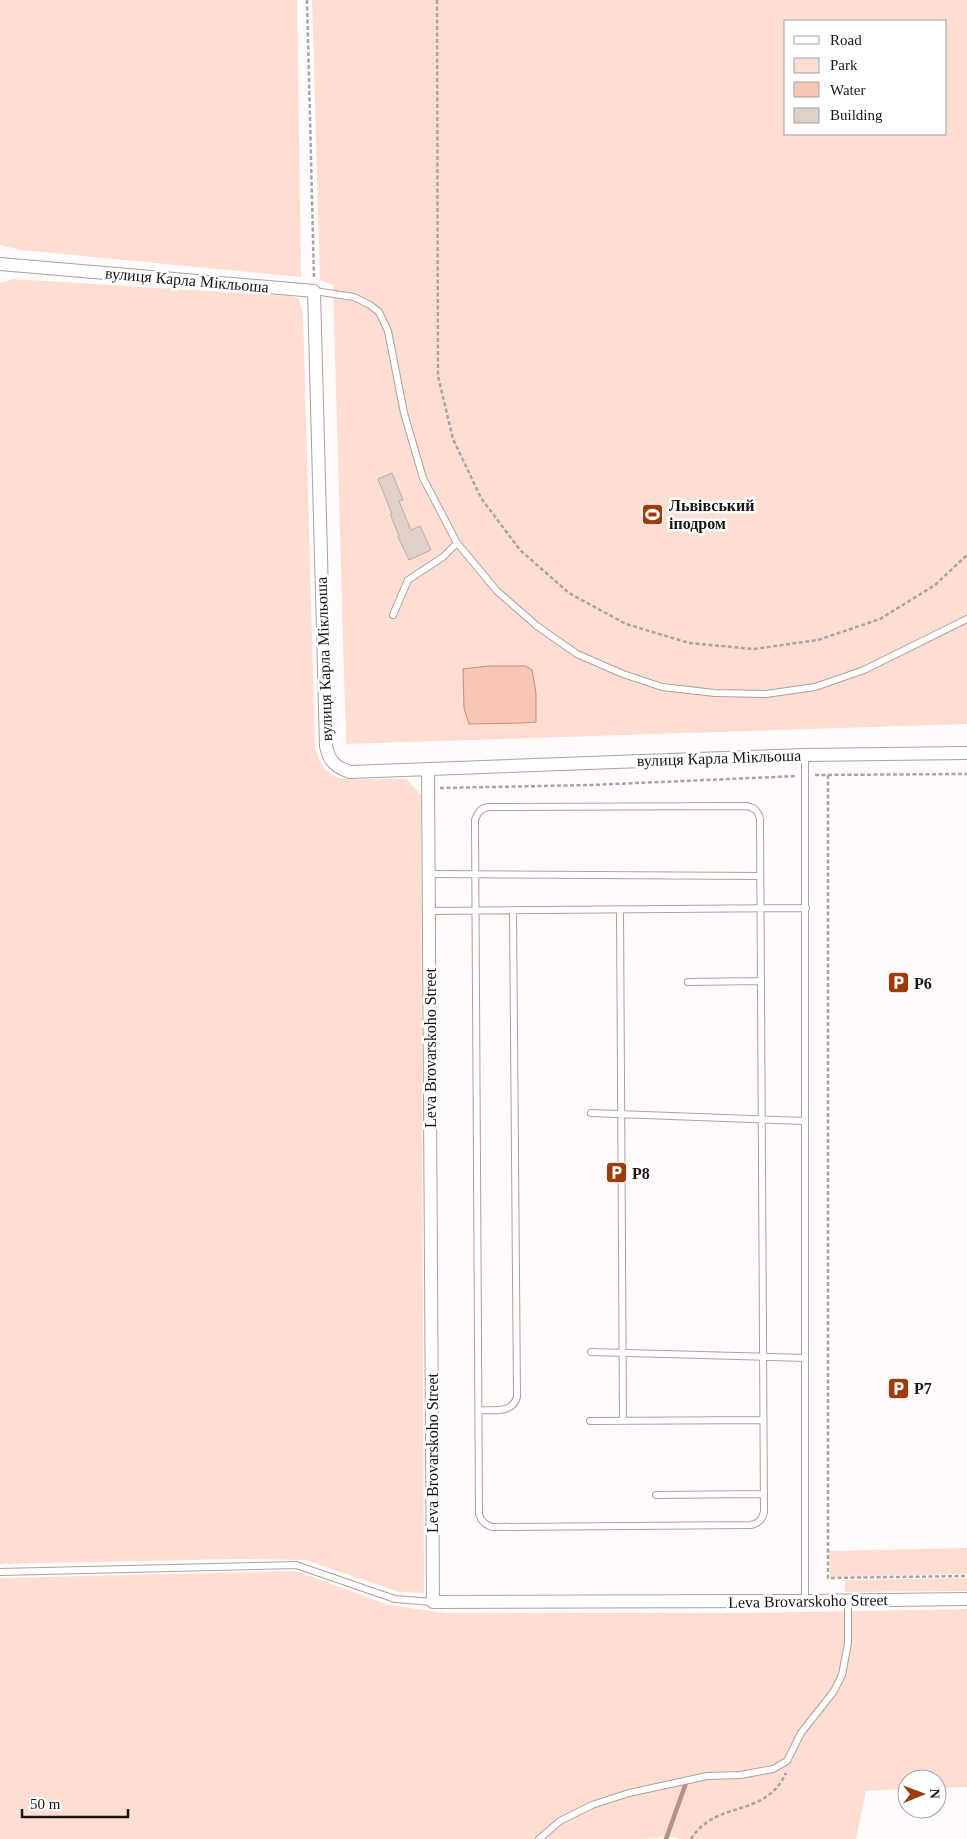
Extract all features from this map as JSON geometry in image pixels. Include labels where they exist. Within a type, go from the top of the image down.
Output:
[{"type":"street","name":"вулиця Карла Мікльоша","points":[[0,264],[314,291],[327,752],[329,758],[341,769],[350,772],[806,755],[967,753]]},
{"type":"street","name":"Leva Brovarskoho Street","points":[[428,769],[432,1602],[967,1599]]},
{"type":"lane","points":[[314,291],[354,297],[379,312],[388,331],[404,413],[423,478],[457,543],[497,591],[537,626],[577,654],[623,674],[662,687],[716,693],[766,694],[815,687],[864,670],[967,620]]},
{"type":"lane","points":[[393,615],[408,580],[443,557],[457,543]]},
{"type":"lane","points":[[805,1601],[806,755]]},
{"type":"lane","points":[[747,806],[758,812],[760,819],[764,1512],[762,1519],[757,1523],[751,1525],[492,1526],[486,1525],[481,1520],[479,1514],[476,874],[477,814],[482,809],[488,807],[747,806]]},
{"type":"lane","points":[[429,874],[760,876]]},
{"type":"lane","points":[[429,911],[806,908]]},
{"type":"lane","points":[[620,910],[623,1421]]},
{"type":"lane","points":[[479,1410],[504,1410],[510,1408],[515,1403],[517,1396],[513,911]]},
{"type":"lane","points":[[688,982],[761,981]]},
{"type":"lane","points":[[591,1113],[805,1121]]},
{"type":"lane","points":[[591,1352],[805,1358]]},
{"type":"lane","points":[[590,1421],[763,1420]]},
{"type":"lane","points":[[656,1495],[764,1494]]},
{"type":"lane","points":[[0,1572],[296,1565],[395,1599],[432,1602]]},
{"type":"lane","points":[[540,1839],[560,1821],[592,1805],[629,1793],[707,1776],[740,1775],[773,1769],[787,1761],[791,1757],[801,1734],[834,1691],[842,1675],[848,1643],[848,1600]]},
{"type":"path","points":[[307,0],[314,291]]},
{"type":"path","points":[[437,0],[438,376],[453,440],[481,498],[520,550],[569,593],[626,624],[689,643],[754,649],[818,640],[880,619],[935,585],[967,555]]},
{"type":"path","points":[[428,788],[592,785],[828,775],[967,774]]},
{"type":"path","points":[[828,775],[828,1578],[967,1576]]},
{"type":"path","points":[[691,1839],[698,1828],[713,1817],[757,1802],[773,1792],[786,1774],[791,1757]]},
{"type":"green space","points":[[0,0],[297,0],[301,277],[21,250],[0,245]]},
{"type":"green space","name":"Львівський іподром","points":[[312,0],[967,0],[967,724],[346,744],[333,285],[320,280]]},
{"type":"green space","points":[[13,279],[290,296],[299,299],[303,315],[315,747],[323,766],[333,775],[348,779],[407,779],[421,795],[424,1593],[399,1592],[305,1560],[238,1559],[0,1564],[0,283]]},
{"type":"green space","points":[[967,1548],[967,1574],[830,1577],[829,1551]]},
{"type":"green space","points":[[296,1571],[389,1605],[445,1613],[755,1613],[967,1609],[967,1787],[947,1788],[947,1769],[897,1769],[897,1789],[866,1791],[856,1839],[677,1839],[677,1837],[634,1839],[0,1839],[0,1578]]},
{"type":"green space","points":[[967,1578],[967,1591],[845,1592],[845,1580]]},
{"type":"water","points":[[488,666],[526,666],[532,670],[536,693],[536,722],[469,724],[464,708],[463,669]]},
{"type":"building","points":[[392,473],[403,500],[399,501],[411,530],[420,526],[431,550],[409,560],[398,537],[390,514],[392,514],[378,479]]},
{"type":"waterway","points":[[666,1839],[686,1783]]},
{"type":"place","name":"Львівський іподром","points":[[653,514]]},
{"type":"place","name":"P6","points":[[898,983]]},
{"type":"place","name":"P8","points":[[616,1173]]},
{"type":"place","name":"P7","points":[[898,1388]]}]
